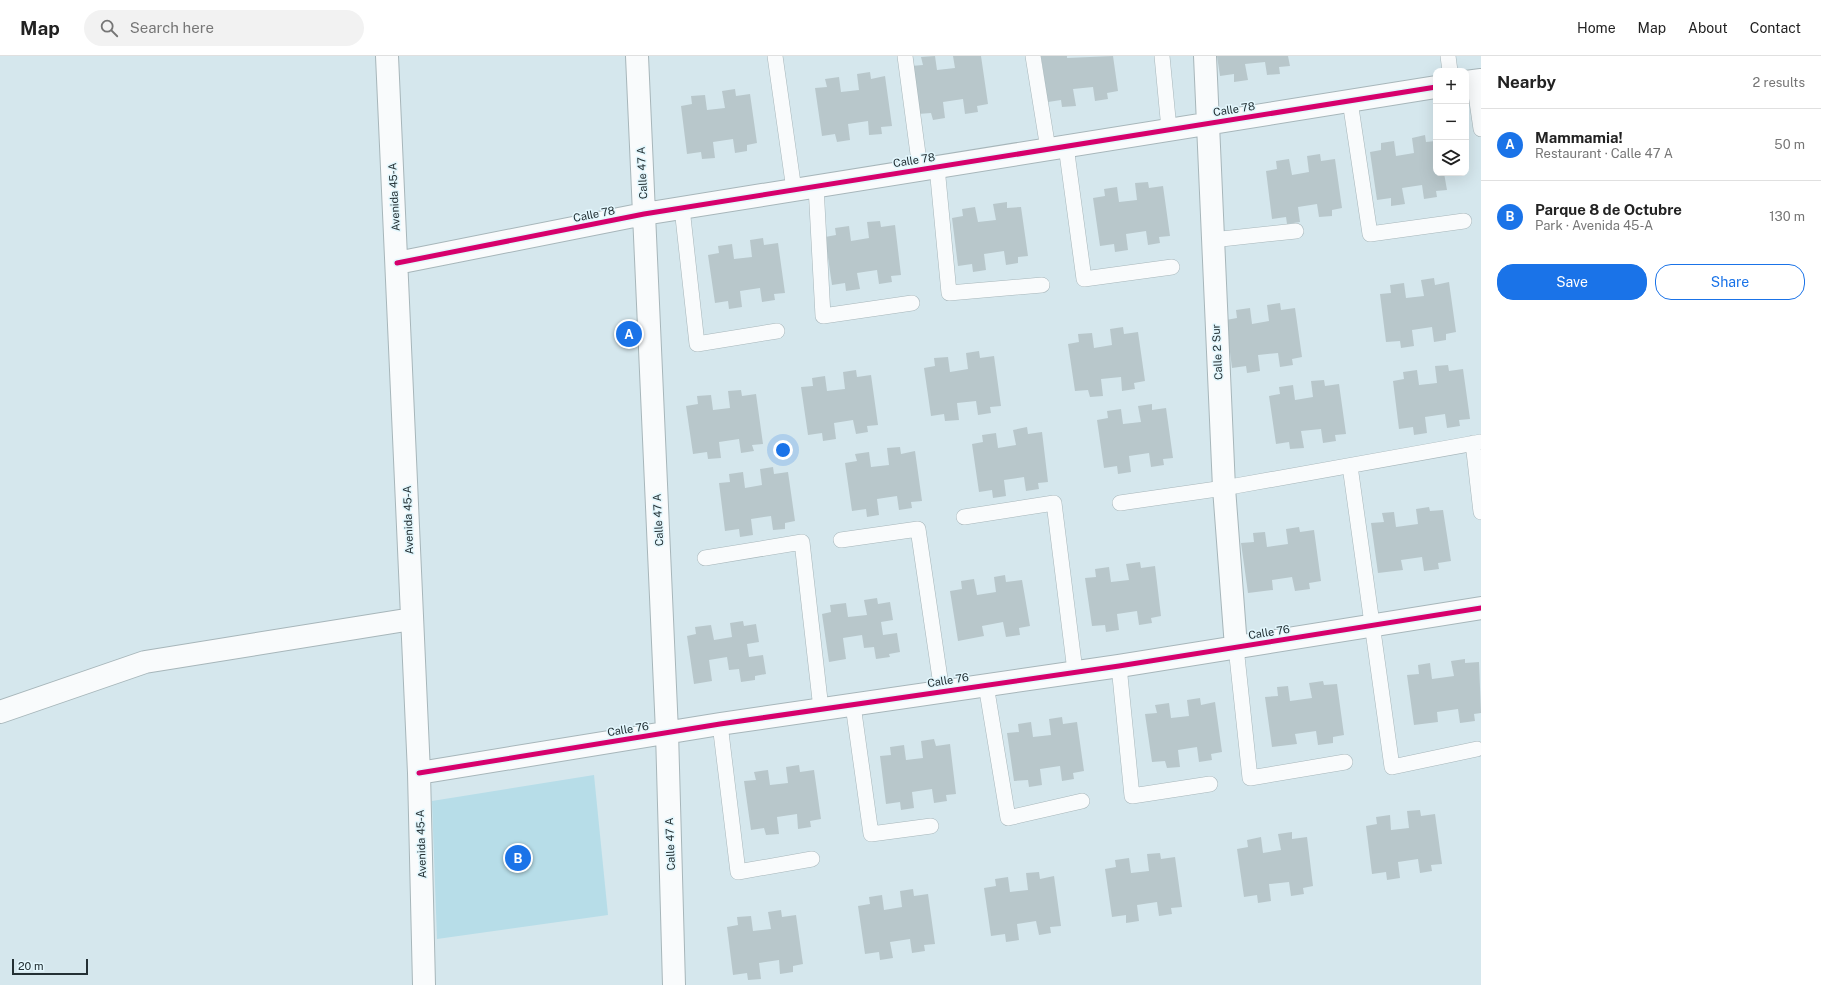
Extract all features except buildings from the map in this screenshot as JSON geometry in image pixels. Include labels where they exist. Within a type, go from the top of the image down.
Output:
[{"type":"street","name":"Avenida 45-A","points":[[387,56],[419,773],[424,985]]},
{"type":"street","name":"Calle 47 A","points":[[637,56],[667,732],[674,985]]},
{"type":"street","name":"Calle 2 Sur","points":[[1204,56],[1224,488],[1236,647]]},
{"type":"street","name":"Calle 78","points":[[397,263],[644,214],[1433,87]]},
{"type":"street","name":"Calle 76","points":[[419,773],[667,732],[1075,671],[1119,666],[1481,608]]},
{"type":"street","points":[[0,712],[145,662],[412,619]]},
{"type":"lane","points":[[775,56],[794,190]]},
{"type":"lane","points":[[905,56],[929,168],[949,293],[1042,285]]},
{"type":"lane","points":[[1033,56],[1057,147],[1084,279],[1172,267]]},
{"type":"lane","points":[[1162,56],[1169,129]]},
{"type":"lane","points":[[1448,56],[1450,68]]},
{"type":"lane","points":[[1474,81],[1481,129]]},
{"type":"lane","points":[[1350,101],[1370,234],[1464,220]]},
{"type":"lane","points":[[816,186],[823,316],[912,303]]},
{"type":"lane","points":[[682,208],[697,344],[777,332]]},
{"type":"lane","points":[[1212,240],[1296,231]]},
{"type":"lane","points":[[1120,503],[1224,488],[1477,443],[1481,512]]},
{"type":"lane","points":[[1350,466],[1392,767],[1477,749]]},
{"type":"lane","points":[[964,517],[1054,503],[1075,671]]},
{"type":"lane","points":[[841,540],[918,529],[942,692]]},
{"type":"lane","points":[[705,558],[802,542],[821,709]]},
{"type":"lane","points":[[1236,647],[1250,778],[1344,762]]},
{"type":"lane","points":[[1119,666],[1132,796],[1210,784]]},
{"type":"lane","points":[[986,685],[1008,818],[1082,801]]},
{"type":"lane","points":[[853,705],[871,834],[931,826]]},
{"type":"lane","points":[[720,724],[738,872],[812,859]]},
{"type":"shaded area","points":[[594,775],[608,915],[437,939],[432,801]]},
{"type":"cycle path","points":[[397,263],[644,214],[1433,87]]},
{"type":"cycle path","points":[[419,773],[720,724],[1119,666],[1481,608]]},
{"type":"place","name":"Mammamia!","points":[[629,334]]},
{"type":"place","name":"Parque 8 de Octubre","points":[[518,858]]}]
